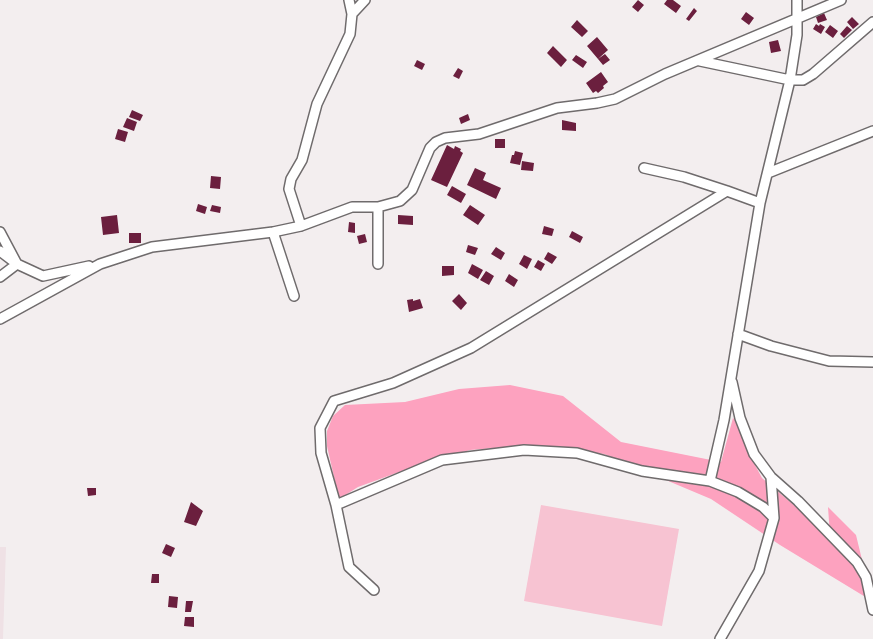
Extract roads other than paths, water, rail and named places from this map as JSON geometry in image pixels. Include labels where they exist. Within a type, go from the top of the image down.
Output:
[{"type":"street","points":[[301,226],[289,189],[291,179],[302,160],[317,104],[350,34],[352,14],[349,0]]},
{"type":"street","points":[[352,14],[365,0]]},
{"type":"street","points":[[0,251],[16,264],[43,276],[100,264],[152,247],[273,232],[301,226],[352,207],[378,207],[400,201],[412,190],[430,148],[436,142],[445,138],[479,134],[557,108],[615,99],[665,74],[841,0]]},
{"type":"street","points":[[710,480],[724,420],[760,203],[790,80],[798,19],[795,1]]},
{"type":"street","points":[[700,61],[790,80],[803,80],[873,22]]},
{"type":"street","points":[[768,173],[873,131]]},
{"type":"street","points":[[644,168],[684,177],[760,203]]},
{"type":"street","points":[[374,590],[349,567],[336,505],[321,453],[320,428],[334,401],[393,383],[471,348],[727,191]]},
{"type":"street","points":[[378,207],[378,264]]},
{"type":"street","points":[[0,232],[16,264]]},
{"type":"street","points":[[273,232],[294,296]]},
{"type":"street","points":[[0,277],[16,264]]},
{"type":"street","points":[[0,319],[100,264]]},
{"type":"street","points":[[738,334],[771,346],[829,361],[873,362]]},
{"type":"street","points":[[731,377],[744,427],[754,454],[771,477],[798,501],[857,562],[866,578],[873,610]]},
{"type":"street","points":[[336,505],[442,460],[524,450],[577,453],[642,471],[710,480],[738,492],[762,507],[774,518]]},
{"type":"street","points":[[720,639],[759,571],[774,518],[771,477]]}]
